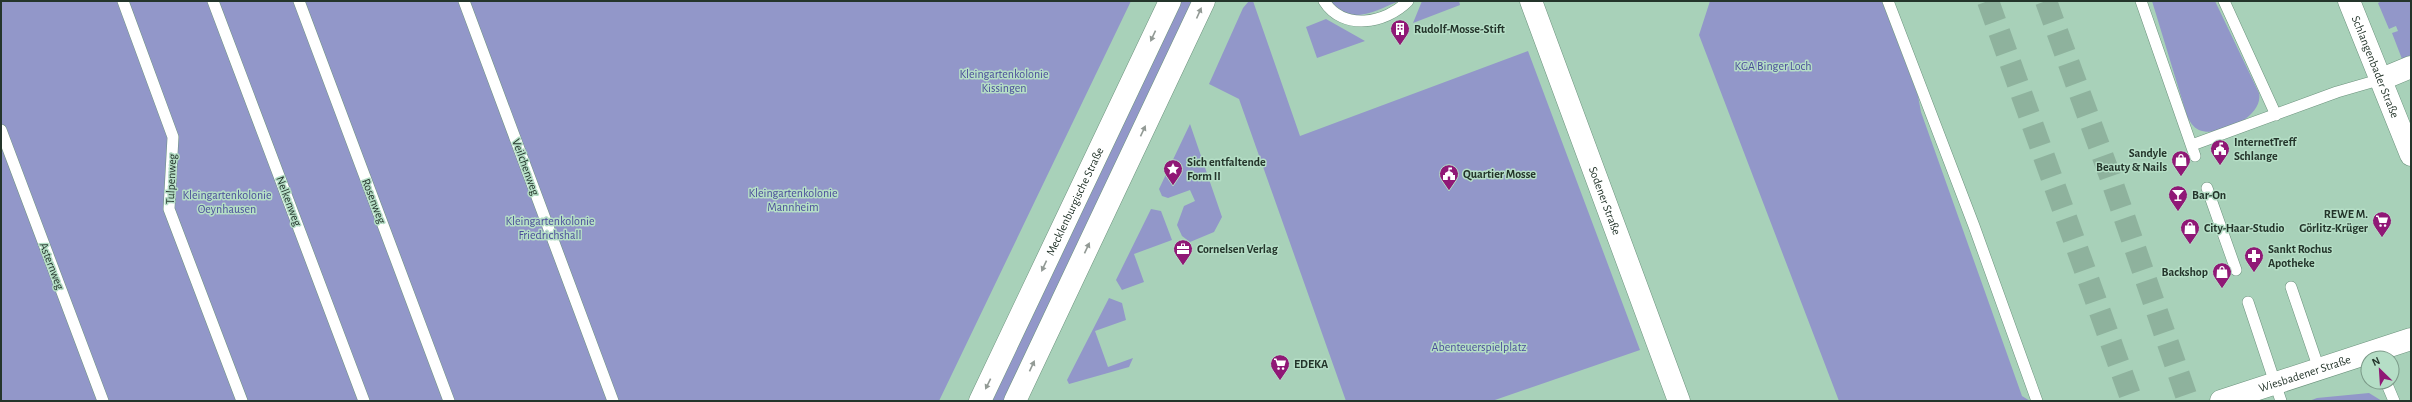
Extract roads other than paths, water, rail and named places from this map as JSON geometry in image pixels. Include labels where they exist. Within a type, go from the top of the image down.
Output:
[{"type":"main road","name":"Mecklenburgische Straße","points":[[980,401],[1170,1]]},
{"type":"main road","points":[[1015,401],[1204,1]]},
{"type":"main road","name":"Sodener Straße","points":[[1531,1],[1679,401]]},
{"type":"main road","name":"Schlangenbader Straße","points":[[2353,2],[2411,155]]},
{"type":"main road","points":[[2382,79],[2411,67]]},
{"type":"main road","name":"Wiesbadener Straße","points":[[2386,350],[2411,339]]},
{"type":"main road","name":"Wiesbadener Straße","points":[[2221,401],[2278,392],[2319,369],[2360,359]]},
{"type":"lane","name":"Tulpenweg","points":[[123,1],[173,138],[169,209],[242,401]]},
{"type":"lane","name":"Nelkenweg","points":[[213,1],[364,401]]},
{"type":"lane","name":"Rosenweg","points":[[299,1],[449,401]]},
{"type":"lane","name":"Veilchenweg","points":[[464,1],[613,401]]},
{"type":"lane","points":[[1324,1],[1330,9],[1344,19],[1364,22],[1387,16],[1408,1]]},
{"type":"lane","points":[[1888,1],[1955,174],[2037,401]]},
{"type":"lane","points":[[2141,1],[2193,151],[2276,115],[2337,92],[2382,79]]},
{"type":"lane","points":[[2224,1],[2276,115]]},
{"type":"lane","name":"Asternweg","points":[[1,130],[103,401]]},
{"type":"lane","points":[[2207,188],[2236,270]]},
{"type":"lane","points":[[2291,287],[2319,369]]},
{"type":"lane","points":[[2248,302],[2278,392]]},
{"type":"lane","points":[[2389,390],[2394,401]]},
{"type":"tunnel","points":[[1988,1],[2132,401]]},
{"type":"tunnel","points":[[2046,1],[2110,176],[2188,401]]},
{"type":"place","name":"Rudolf-Mosse-Stift","points":[[1400,46]]},
{"type":"place","name":"InternetTreff Schlange","points":[[2220,166]]},
{"type":"place","name":"Sandyle Beauty & Nails","points":[[2181,177]]},
{"type":"place","name":"Sich entfaltende Form II","points":[[1173,186]]},
{"type":"place","name":"Quartier Mosse","points":[[1449,191]]},
{"type":"place","name":"Bar-On","points":[[2178,212]]},
{"type":"place","name":"REWE M. Görlitz-Krüger","points":[[2382,238]]},
{"type":"place","name":"City-Haar-Studio","points":[[2190,245]]},
{"type":"place","name":"Cornelsen Verlag","points":[[1183,266]]},
{"type":"place","name":"Sankt Rochus Apotheke","points":[[2254,273]]},
{"type":"place","name":"Backshop","points":[[2222,289]]},
{"type":"place","name":"EDEKA","points":[[1280,381]]},
{"type":"park label","name":"KGA Binger Loch","points":[[1773,66]]},
{"type":"park label","name":"Kleingartenkolonie Kissingen","points":[[1004,81]]},
{"type":"park label","name":"Kleingartenkolonie Mannheim","points":[[793,200]]},
{"type":"park label","name":"Kleingartenkolonie Oeynhausen","points":[[227,202]]},
{"type":"park label","name":"Kleingartenkolonie Friedrichshall","points":[[550,228]]},
{"type":"park label","name":"Abenteuerspielplatz","points":[[1479,347]]}]
